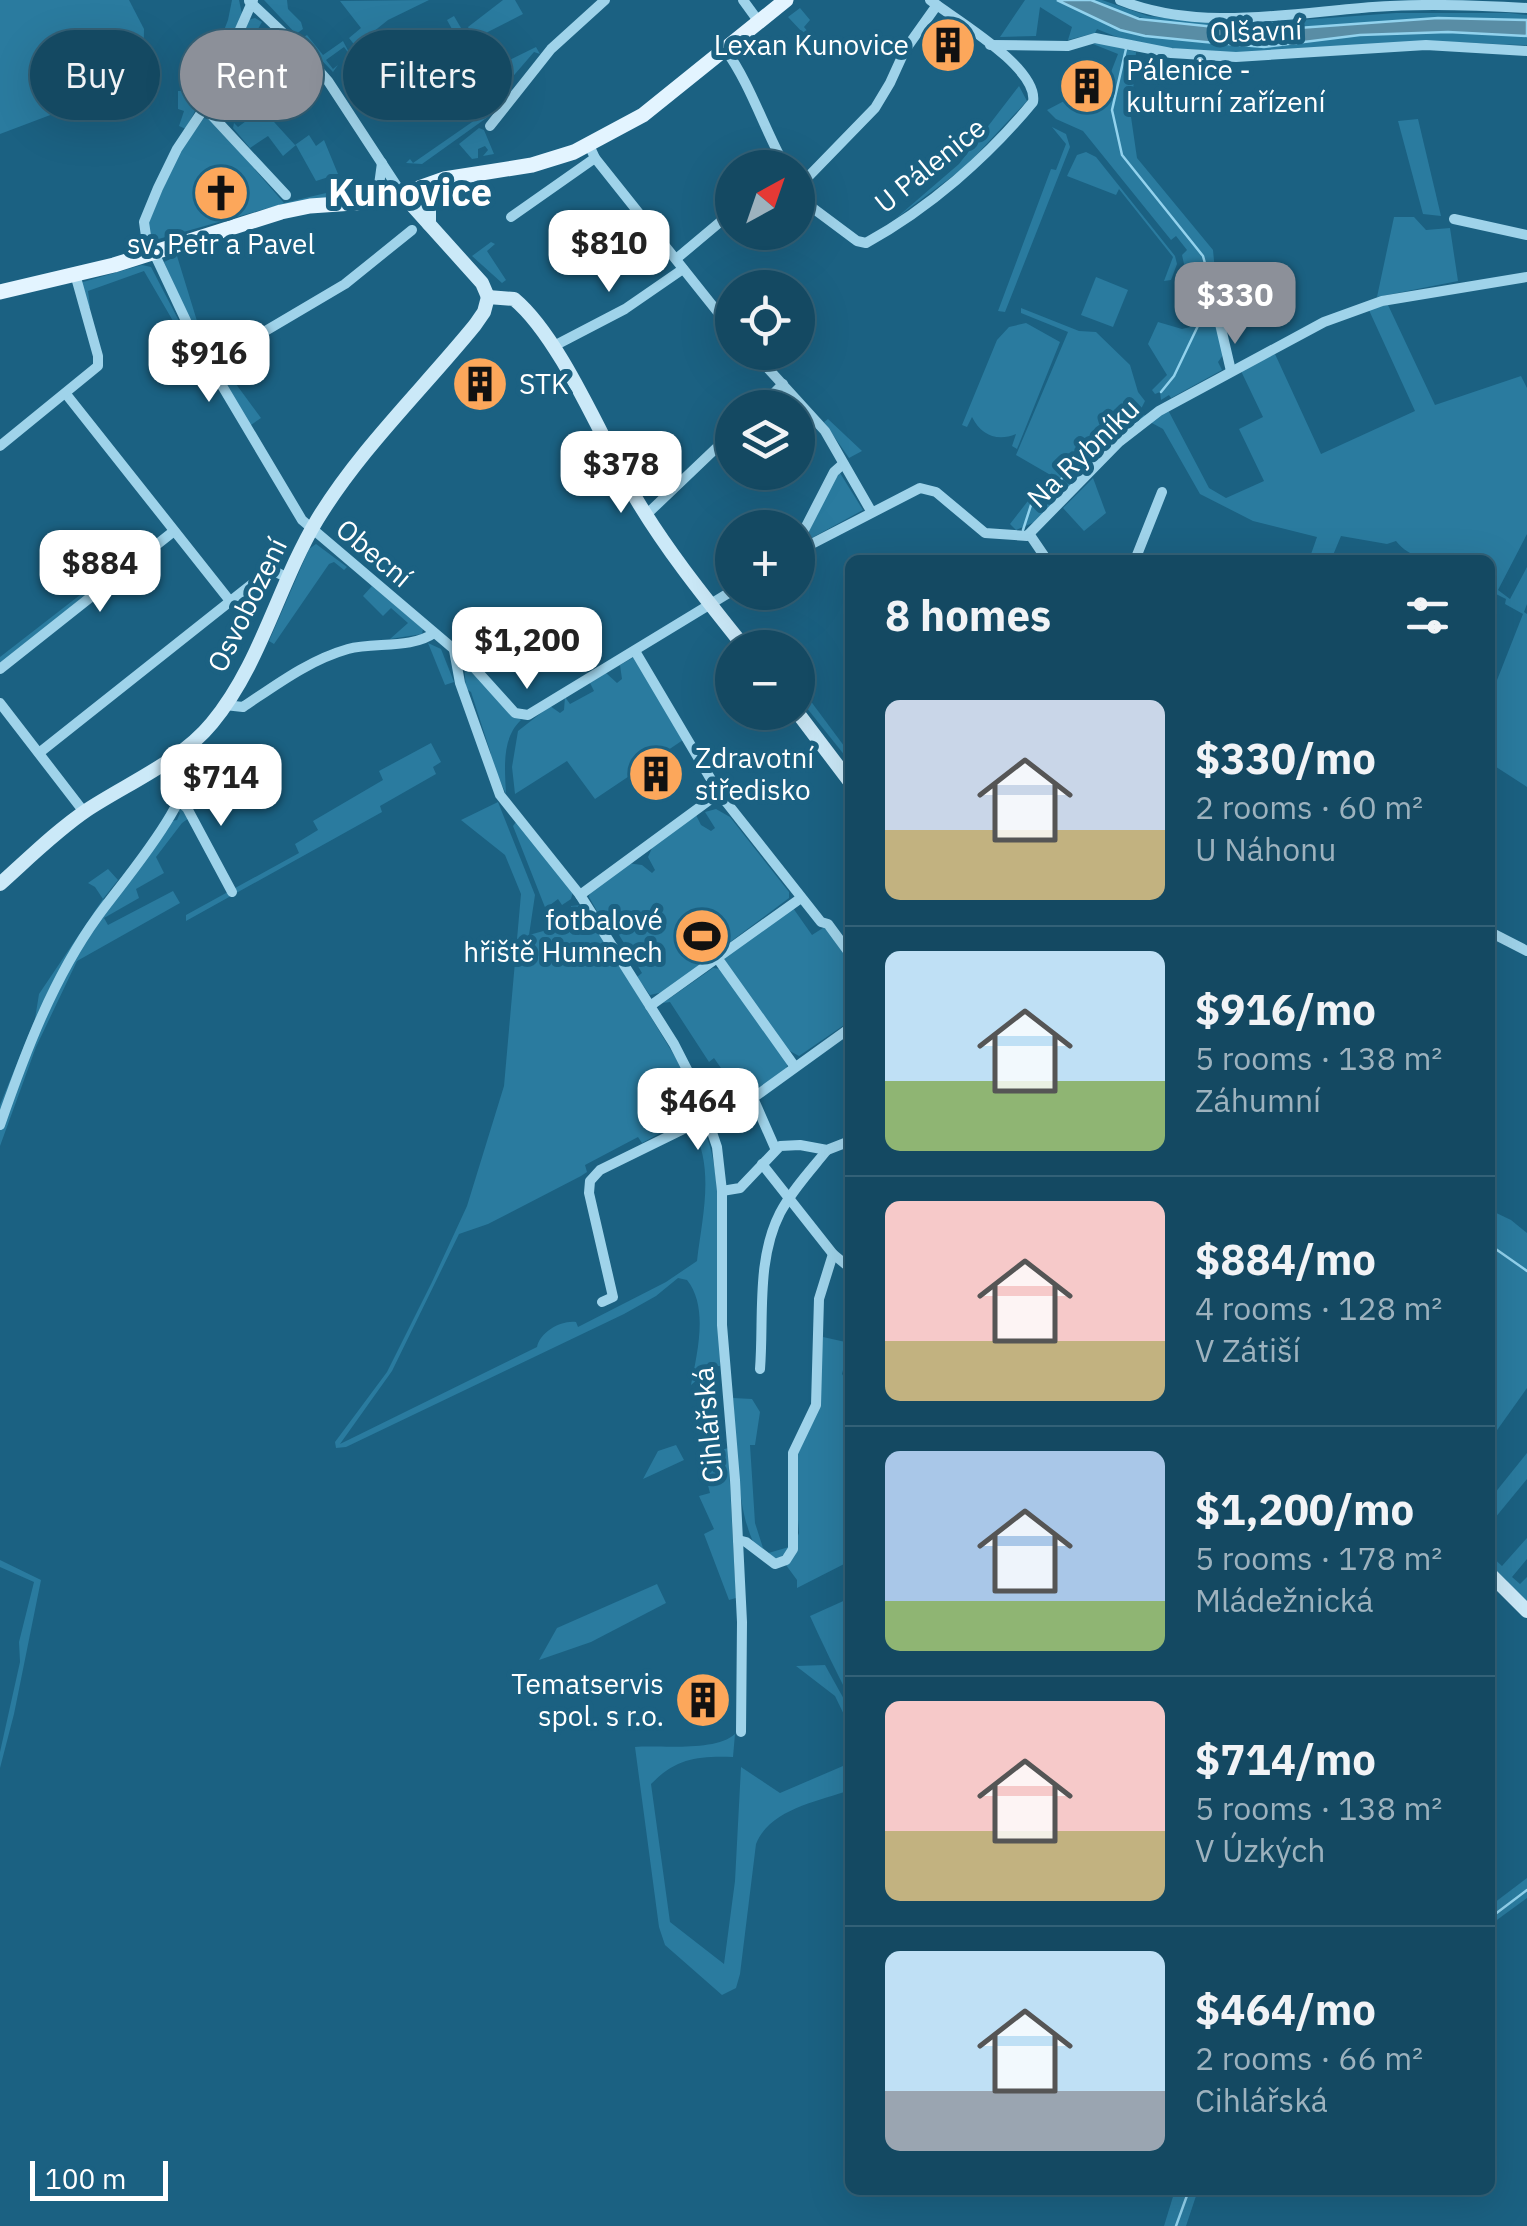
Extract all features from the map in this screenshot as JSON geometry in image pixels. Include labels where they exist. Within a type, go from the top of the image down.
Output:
[{"type":"main road","points":[[0,292],[75,274],[290,210],[382,201],[444,179],[592,152],[786,0]]},
{"type":"main road","points":[[430,225],[429,202],[444,179]]},
{"type":"main road","points":[[402,194],[482,283],[488,297],[514,299],[552,348],[646,515],[731,630]]},
{"type":"main road","name":"Osvobození","points":[[0,884],[84,812],[190,745],[206,730],[255,653],[312,530],[356,466],[475,325],[488,297]]},
{"type":"main road","points":[[810,730],[845,776]]},
{"type":"main road","points":[[1495,1579],[1527,1611]]},
{"type":"street","points":[[490,126],[545,55],[605,0]]},
{"type":"street","points":[[743,0],[759,22]]},
{"type":"street","points":[[1120,0],[1166,12],[1234,17],[1448,4],[1527,8]]},
{"type":"street","points":[[239,30],[251,1],[315,65],[402,194]]},
{"type":"street","points":[[815,170],[874,108],[933,2],[1012,61]]},
{"type":"street","name":"Olšavní","points":[[990,45],[1072,45],[1095,38],[1137,48],[1236,57],[1426,45],[1527,51]]},
{"type":"street","points":[[1012,61],[1010,53],[1015,45]]},
{"type":"street","points":[[725,49],[742,75],[776,150]]},
{"type":"street","name":"U Pálenice","points":[[815,210],[866,244],[957,178],[1034,99],[1030,83],[1012,61]]},
{"type":"street","points":[[152,252],[145,232],[146,217],[174,154],[197,120]]},
{"type":"street","points":[[218,120],[286,196]]},
{"type":"street","points":[[511,217],[592,152],[715,308]]},
{"type":"street","points":[[359,203],[378,185],[382,162]]},
{"type":"street","points":[[1454,219],[1527,235]]},
{"type":"street","points":[[552,348],[625,309],[715,229]]},
{"type":"street","points":[[208,364],[345,284],[412,230]]},
{"type":"street","name":"Obecní","points":[[152,252],[208,364],[282,490],[312,530],[465,659],[512,709],[528,715],[635,651]]},
{"type":"street","points":[[0,446],[93,372],[99,362],[75,274]]},
{"type":"street","name":"Na Rybníku","points":[[1023,536],[1129,434],[1178,398],[1331,318],[1382,300],[1527,277]]},
{"type":"street","points":[[1219,286],[1217,315],[1230,371]]},
{"type":"street","points":[[770,370],[824,431],[871,511]]},
{"type":"street","points":[[777,390],[783,384]]},
{"type":"street","points":[[66,394],[230,601]]},
{"type":"street","points":[[646,515],[715,449]]},
{"type":"street","points":[[814,510],[834,472],[843,464]]},
{"type":"street","points":[[815,542],[916,489],[926,488],[939,494],[979,530],[991,535],[1023,536],[1042,555]]},
{"type":"street","points":[[1137,555],[1157,496]]},
{"type":"street","points":[[0,668],[174,530]]},
{"type":"street","points":[[39,753],[268,572],[288,578]]},
{"type":"street","points":[[715,602],[635,651],[719,793],[845,947]]},
{"type":"street","points":[[225,705],[243,707],[291,674],[338,652],[422,640],[434,633]]},
{"type":"street","name":"Cihlářská","points":[[454,650],[460,683],[498,790],[580,895],[690,1072],[719,1156],[722,1325],[744,1668],[741,1732]]},
{"type":"street","points":[[0,703],[84,812]]},
{"type":"street","points":[[0,1125],[40,1019],[68,964],[97,917],[159,837],[192,764],[190,745]]},
{"type":"street","points":[[580,895],[719,793]]},
{"type":"street","points":[[177,799],[188,808],[232,892]]},
{"type":"street","points":[[650,1006],[802,898]]},
{"type":"street","points":[[1495,935],[1527,951]]},
{"type":"street","points":[[718,959],[796,1066]]},
{"type":"street","points":[[776,1148],[752,1099],[845,1032]]},
{"type":"street","points":[[627,1291],[608,1299],[590,1181],[600,1170],[708,1117]]},
{"type":"street","points":[[760,1369],[767,1252],[774,1226],[788,1199],[828,1150],[845,1143]]},
{"type":"street","points":[[722,1191],[740,1188],[776,1148],[792,1144],[828,1150]]},
{"type":"street","points":[[762,1164],[845,1264]]},
{"type":"street","points":[[738,1540],[746,1542],[770,1563],[778,1564],[790,1555],[794,1543],[793,1453],[816,1405],[819,1299],[833,1254]]},
{"type":"shaded area","points":[[0,0],[129,0],[144,30],[30,30],[30,120],[37,120],[0,134]]},
{"type":"shaded area","points":[[232,0],[239,0],[242,14],[235,30],[224,30]]},
{"type":"shaded area","points":[[264,0],[287,0],[288,9],[303,29],[292,30]]},
{"type":"shaded area","points":[[429,0],[376,30],[359,30],[361,28],[340,1]]},
{"type":"shaded area","points":[[503,0],[515,0],[523,14],[492,30],[468,27]]},
{"type":"shaded area","points":[[1025,0],[1057,0],[1120,30],[1360,35],[1448,32],[1527,36],[1527,45],[1427,42],[1259,53],[1175,50],[1097,29],[1095,33],[1068,40],[1072,27],[1040,7],[1036,36],[1000,37]]},
{"type":"shaded area","points":[[1057,0],[1091,0],[1139,19],[1225,28],[1284,29],[1438,18],[1527,20],[1527,36],[1448,32],[1360,35],[1264,47],[1145,36],[1120,30]]},
{"type":"shaded area","points":[[1091,0],[1148,16],[1231,25],[1396,13],[1509,13],[1527,15],[1527,20],[1434,18],[1217,29],[1132,15]]},
{"type":"shaded area","points":[[800,8],[810,20],[804,27],[819,45],[827,44],[820,51],[788,17]]},
{"type":"shaded area","points":[[454,16],[462,30],[453,30],[447,20]]},
{"type":"shaded area","points":[[248,20],[262,22],[257,30],[244,30]]},
{"type":"shaded area","points":[[343,41],[343,48],[326,60],[333,69],[338,65],[333,72],[323,62],[323,55]]},
{"type":"shaded area","points":[[1099,42],[1136,52],[1131,117],[1137,158],[1213,250],[1223,355],[1218,362],[1222,370],[1161,400],[1160,392],[1155,394],[1152,390],[1167,375],[1148,344],[1158,322],[1182,329],[1190,327],[1199,308],[1190,303],[1193,295],[1183,291],[1179,284],[1182,255],[1187,250],[1176,236],[1171,240],[1083,131],[1056,119],[1047,110],[1068,99],[1072,92],[1099,103],[1118,54],[1093,44]]},
{"type":"shaded area","points":[[536,47],[540,54],[534,52],[512,78],[512,59]]},
{"type":"shaded area","points":[[1019,86],[1027,101],[965,167],[895,219],[959,164]]},
{"type":"shaded area","points":[[1418,119],[1441,216],[1423,214],[1398,121]]},
{"type":"shaded area","points":[[181,120],[190,120],[186,129],[179,126]]},
{"type":"shaded area","points":[[203,120],[212,120],[284,203],[343,189],[344,193],[360,189],[360,183],[365,182],[372,186],[356,197],[272,207],[155,240],[149,232],[149,222],[178,153]]},
{"type":"shaded area","points":[[248,120],[272,120],[295,145],[309,135],[316,146],[324,140],[338,174],[316,181],[296,145],[283,156],[268,136],[250,148],[233,128],[234,123],[238,127]]},
{"type":"shaded area","points":[[475,120],[484,120],[422,164],[406,163],[410,159],[413,163]]},
{"type":"shaded area","points":[[1052,127],[1066,134],[1070,147],[1005,312],[998,311],[1051,169],[1056,170],[1066,144]]},
{"type":"shaded area","points":[[479,128],[484,130],[494,154],[483,156],[488,150],[485,146],[478,149],[478,158],[472,159],[459,144]]},
{"type":"shaded area","points":[[1086,152],[1096,157],[1175,256],[1177,264],[1171,280],[1164,281],[1173,257],[1119,189],[1116,195],[1067,176],[1077,155]]},
{"type":"shaded area","points":[[1394,217],[1414,217],[1426,230],[1450,228],[1458,281],[1377,297]]},
{"type":"shaded area","points":[[491,242],[495,244],[487,251],[506,280],[502,283],[472,256]]},
{"type":"shaded area","points":[[177,256],[197,321],[208,342],[201,345],[164,262]]},
{"type":"shaded area","points":[[142,265],[151,267],[193,348],[191,352],[144,271],[88,291],[90,307],[86,308],[83,282]]},
{"type":"shaded area","points":[[1096,277],[1128,290],[1113,327],[1081,315]]},
{"type":"shaded area","points":[[1388,305],[1435,405],[1521,376],[1527,388],[1527,534],[1498,590],[1510,599],[1527,567],[1527,787],[1495,766],[1495,685],[1523,614],[1495,594],[1495,555],[1414,555],[1396,541],[1387,544],[1341,536],[1333,555],[1311,555],[1317,537],[1253,521],[1200,494],[1163,429],[1150,422],[1168,410],[1209,488],[1226,498],[1264,481],[1239,429],[1263,417],[1241,371],[1275,354],[1321,454],[1415,411],[1368,308]]},
{"type":"shaded area","points":[[1021,308],[1079,331],[1096,332],[1130,365],[1145,401],[1141,409],[1145,416],[1037,521],[1016,530],[1010,524],[1031,497],[1054,477],[1016,455],[1068,332],[1021,313]]},
{"type":"shaded area","points":[[1026,323],[1060,342],[1017,449],[1012,446],[1016,434],[990,435],[972,417],[967,427],[962,425],[997,340],[1009,327]]},
{"type":"shaded area","points":[[233,380],[261,418],[248,427],[225,385]]},
{"type":"shaded area","points":[[828,419],[862,451],[849,458],[824,422]]},
{"type":"shaded area","points":[[840,473],[863,510],[815,536],[815,519]]},
{"type":"shaded area","points":[[1093,478],[1106,513],[1084,531],[1063,508]]},
{"type":"shaded area","points":[[316,544],[347,567],[344,570],[334,562],[329,564],[274,644],[269,641],[309,549]]},
{"type":"shaded area","points":[[372,586],[423,629],[422,634],[390,639],[408,623],[391,608],[383,616],[363,596]]},
{"type":"shaded area","points":[[89,588],[91,591],[0,664],[0,657]]},
{"type":"shaded area","points":[[428,643],[441,649],[454,682],[445,685]]},
{"type":"shaded area","points":[[634,657],[683,740],[595,799],[567,761],[515,794],[512,767],[518,731],[550,706],[560,713],[565,697],[570,704],[594,691],[590,683],[606,673],[617,683],[622,679],[620,665]]},
{"type":"shaded area","points":[[464,663],[521,720],[507,745],[506,794],[489,756],[471,692],[466,689]]},
{"type":"shaded area","points":[[815,707],[845,747],[845,756],[815,718]]},
{"type":"shaded area","points":[[431,743],[441,762],[433,767],[436,774],[380,806],[382,812],[186,921],[186,915],[299,853],[295,844],[318,830],[313,821],[383,780],[379,771]]},
{"type":"shaded area","points":[[498,802],[535,895],[529,935],[573,918],[571,906],[583,905],[686,1075],[697,1098],[697,1113],[642,1143],[638,1137],[585,1165],[587,1172],[581,1176],[488,1224],[459,1234],[392,1371],[340,1444],[537,1347],[542,1336],[558,1325],[576,1322],[578,1327],[666,1282],[697,1261],[705,1194],[704,1160],[693,1129],[699,1126],[708,1141],[718,1201],[720,1366],[713,1366],[691,1385],[700,1317],[694,1291],[687,1280],[678,1278],[624,1314],[346,1447],[336,1448],[335,1442],[387,1372],[432,1282],[467,1206],[504,1086],[521,894],[505,855],[461,820]]},
{"type":"shaded area","points":[[182,808],[189,818],[156,857],[164,873],[136,889],[139,898],[104,918],[108,925],[173,891],[180,903],[77,961],[36,1047],[0,1146],[0,1105],[35,1019],[39,994],[103,899],[110,905],[172,821],[177,820],[177,810]]},
{"type":"shaded area","points":[[716,809],[730,817],[789,892],[789,898],[663,992],[650,995],[637,977],[642,973],[604,910],[598,913],[590,892],[627,863],[642,865],[652,873],[655,870],[648,857],[653,846],[696,815],[701,825],[711,831],[715,828],[705,812]]},
{"type":"shaded area","points":[[516,822],[573,891],[571,899],[562,905],[558,899],[546,908],[548,915],[513,826]]},
{"type":"shaded area","points":[[108,869],[118,880],[103,899],[88,883]]},
{"type":"shaded area","points":[[793,908],[812,935],[826,926],[845,953],[845,1024],[799,1056],[788,1050],[724,962],[725,957]]},
{"type":"shaded area","points":[[713,968],[721,969],[788,1062],[786,1069],[743,1100],[714,1058],[709,1062],[670,1002],[663,1003]]},
{"type":"shaded area","points":[[1495,1212],[1527,1233],[1527,1388],[1495,1433]]},
{"type":"shaded area","points":[[823,1337],[845,1342],[845,1564],[797,1588],[797,1580],[786,1565],[799,1533],[795,1481],[798,1448],[814,1418]]},
{"type":"shaded area","points":[[733,1398],[752,1399],[760,1412],[755,1445],[750,1445],[755,1523],[765,1554],[789,1547],[787,1553],[770,1558],[757,1548],[741,1499]]},
{"type":"shaded area","points":[[676,1445],[684,1460],[643,1479],[658,1451]]},
{"type":"shaded area","points":[[728,1448],[736,1598],[729,1600],[704,1534],[714,1529],[699,1496],[710,1493],[704,1470],[720,1461],[715,1452]]},
{"type":"shaded area","points":[[1527,1453],[1527,1479],[1495,1518],[1495,1493]]},
{"type":"shaded area","points":[[1527,1538],[1527,1559],[1512,1577],[1520,1584],[1527,1577],[1527,1605],[1495,1572],[1495,1560],[1502,1566]]},
{"type":"shaded area","points":[[0,1560],[41,1580],[0,1768],[20,1662],[19,1642],[34,1582],[0,1567]]},
{"type":"shaded area","points":[[657,1584],[666,1603],[591,1642],[539,1660],[557,1628]]},
{"type":"shaded area","points":[[845,1600],[845,1689],[810,1616]]},
{"type":"shaded area","points":[[825,1665],[845,1701],[845,1717],[835,1696],[796,1666]]},
{"type":"shaded area","points":[[735,1734],[733,1757],[688,1760],[651,1784],[670,1922],[724,1964],[735,1881],[741,1767],[780,1793],[845,1765],[845,1792],[796,1808],[763,1832],[756,1844],[740,1974],[736,1988],[722,1995],[665,1945],[659,1927],[635,1747],[702,1745]]},
{"type":"shaded area","points":[[1527,1878],[1527,1898],[1495,1921],[1495,1902]]},
{"type":"shaded area","points":[[1173,2195],[1196,2195],[1186,2226],[1164,2226]]},
{"type":"waterway","points":[[1126,49],[1112,110],[1122,155],[1203,256],[1210,282],[1206,309],[1174,376],[1161,392]]},
{"type":"waterway","points":[[1023,530],[1031,505],[1141,410]]},
{"type":"waterway","points":[[1495,1249],[1527,1271]]},
{"type":"waterway","points":[[1495,1914],[1527,1890]]},
{"type":"waterway","points":[[1176,2226],[1187,2195]]},
{"type":"place","name":"Lexan Kunovice","points":[[948,45]]},
{"type":"place","name":"Pálenice - kulturní zařízení","points":[[1087,86]]},
{"type":"place","name":"sv. Petr a Pavel","points":[[221,193]]},
{"type":"place","name":"STK","points":[[480,384]]},
{"type":"place","name":"Zdravotní středisko","points":[[656,774]]},
{"type":"place","name":"fotbalové hřiště Humnech","points":[[702,936]]},
{"type":"place","name":"Tematservis spol. s r.o.","points":[[703,1700]]},
{"type":"district","name":"Kunovice","points":[[410,193]]}]
